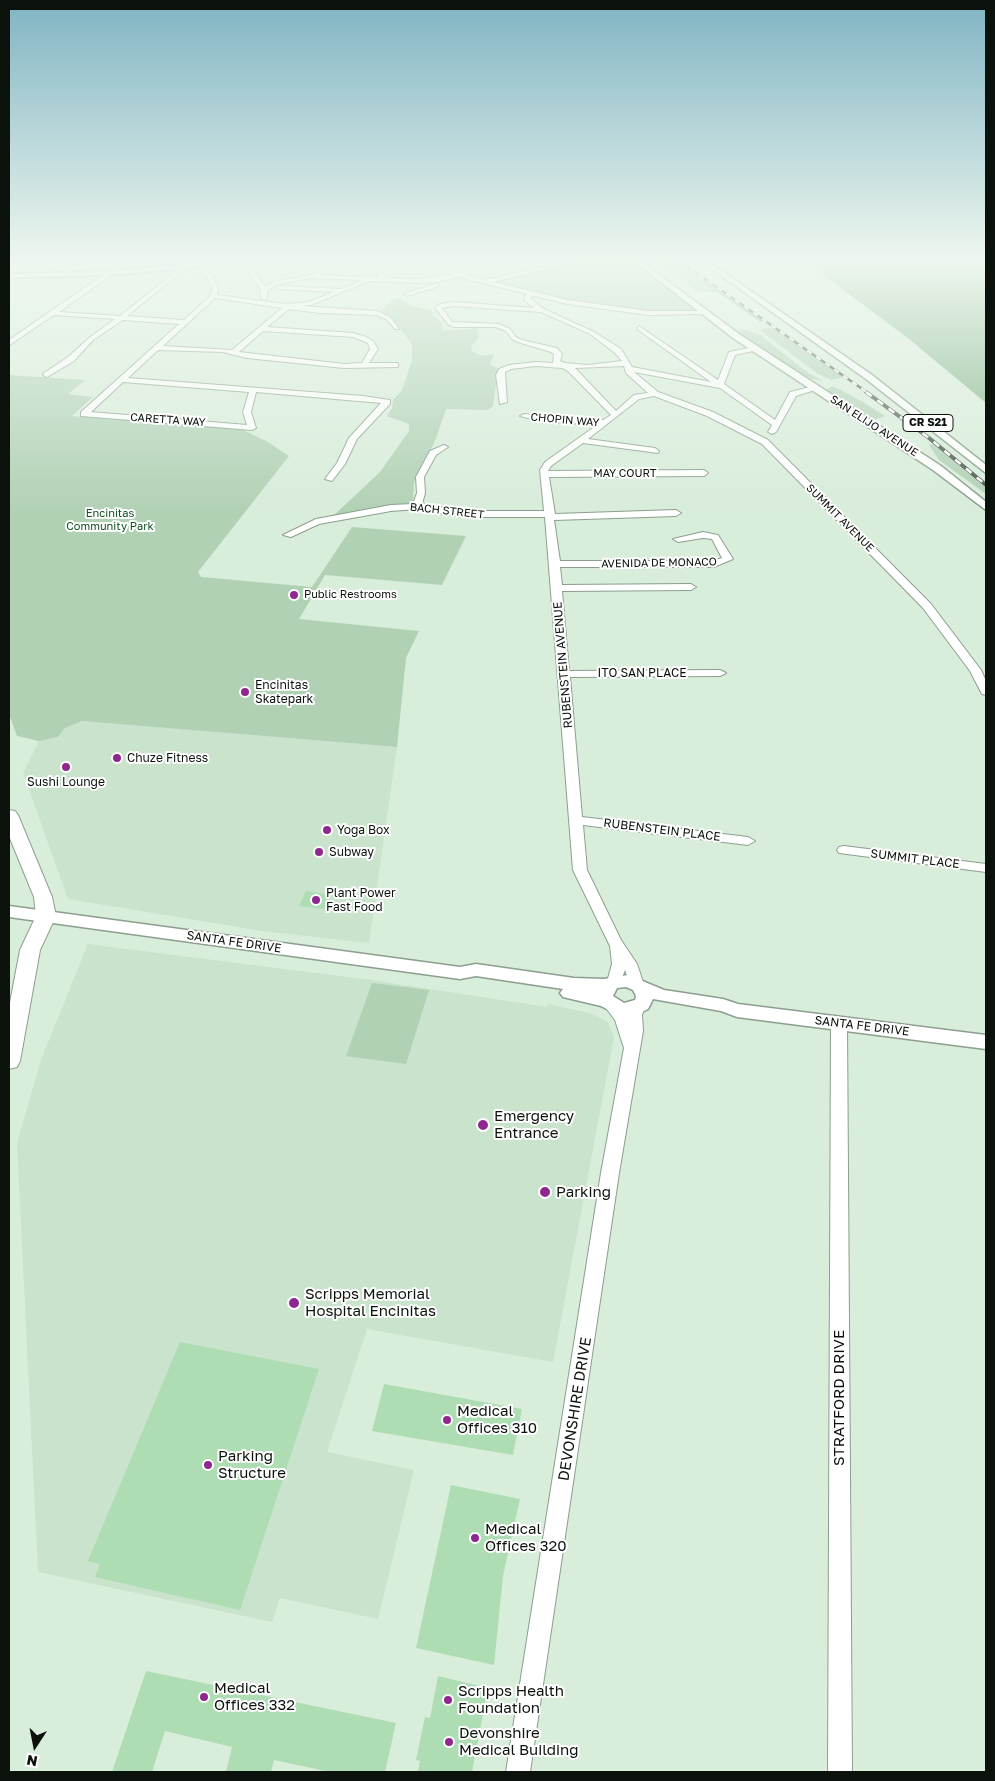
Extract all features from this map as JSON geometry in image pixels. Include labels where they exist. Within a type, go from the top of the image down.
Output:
[{"type":"highway","points":[[9,815],[42,898],[46,916],[30,950],[9,1061]]},
{"type":"main road","name":"SAN ELIJO AVENUE","points":[[751,345],[938,468],[986,507]]},
{"type":"main road","name":"CR S21","points":[[823,345],[869,378],[986,470]]},
{"type":"main road","name":"SANTA FE DRIVE","points":[[9,911],[460,973],[471,981],[580,994],[611,994]]},
{"type":"main road","points":[[628,981],[639,987],[644,1000],[638,1007],[622,1010],[611,994],[628,981]]},
{"type":"main road","name":"SANTA FE DRIVE","points":[[639,987],[663,996],[723,1005],[737,1010],[986,1042]]},
{"type":"main road","name":"SANTA FE DRIVE","points":[[638,1007],[661,1004],[722,1012],[737,1010]]},
{"type":"street","points":[[47,375],[71,359],[85,345]]},
{"type":"street","points":[[121,380],[158,345]]},
{"type":"street","points":[[234,352],[241,345]]},
{"type":"street","points":[[363,367],[374,349],[372,345]]},
{"type":"street","points":[[536,345],[554,350],[558,354],[556,362],[567,366],[615,415]]},
{"type":"street","points":[[609,345],[618,351],[641,384],[655,394]]},
{"type":"street","points":[[668,345],[720,386],[776,424]]},
{"type":"street","points":[[155,348],[198,348],[276,359],[363,367],[395,365]]},
{"type":"street","points":[[720,386],[732,354],[740,350],[755,348]]},
{"type":"street","points":[[503,402],[500,375],[506,368],[529,364],[628,366],[720,386]]},
{"type":"street","points":[[121,380],[362,398],[387,402],[353,438],[341,464],[329,479]]},
{"type":"street","name":"CARETTA WAY","points":[[121,380],[102,395],[84,414],[252,428],[247,412],[253,390]]},
{"type":"street","points":[[765,442],[793,394],[798,390],[815,388]]},
{"type":"street","points":[[545,474],[548,464],[638,397],[655,394]]},
{"type":"street","name":"SUMMIT AVENUE","points":[[655,394],[710,414],[765,442],[927,606],[970,663],[986,692]]},
{"type":"street","name":"CHOPIN WAY","points":[[524,416],[539,419],[605,423]]},
{"type":"street","points":[[581,440],[655,451]]},
{"type":"street","points":[[417,506],[420,493],[420,477],[433,453],[444,447]]},
{"type":"street","name":"MAY COURT","points":[[545,474],[704,473]]},
{"type":"street","name":"RUBENSTEIN AVENUE","points":[[545,474],[555,564],[580,870],[615,942],[630,964],[639,987]]},
{"type":"street","name":"BACH STREET","points":[[288,535],[316,522],[391,508],[417,506],[462,514],[676,513]]},
{"type":"street","name":"AVENIDA DE MONACO","points":[[555,564],[714,564],[728,559],[715,537],[703,535],[678,539]]},
{"type":"street","points":[[556,588],[691,588]]},
{"type":"street","name":"ITO SAN PLACE","points":[[564,674],[720,673]]},
{"type":"street","name":"RUBENSTEIN PLACE","points":[[576,820],[748,841]]},
{"type":"street","name":"SUMMIT PLACE","points":[[844,850],[986,868]]},
{"type":"street","name":"RUBENSTEIN AVENUE","points":[[611,994],[619,964],[615,942]]},
{"type":"street","name":"DEVONSHIRE DRIVE","points":[[611,994],[622,1018],[631,1046]]},
{"type":"street","name":"DEVONSHIRE DRIVE","points":[[518,1772],[631,1046],[635,1031],[634,1015],[638,1007]]},
{"type":"street","name":"STRATFORD DRIVE","points":[[839,1023],[840,1772]]},
{"type":"shaded area","points":[[916,345],[986,345],[986,403]]},
{"type":"shaded area","points":[[82,721],[397,747],[369,943],[262,931],[68,899],[23,773],[39,741],[58,737],[65,728]]},
{"type":"shaded area","name":"Scripps Memorial Hospital Encinitas","points":[[88,944],[371,980],[547,1007],[548,1004],[589,1013],[607,1021],[614,1037],[553,1362],[367,1329],[327,1452],[414,1470],[378,1619],[280,1598],[272,1622],[38,1572],[17,1143],[41,1060]]},
{"type":"green space","points":[[412,345],[472,345],[472,351],[482,356],[494,354],[490,365],[498,368],[493,406],[488,410],[446,409],[435,441],[414,482],[413,503],[334,515],[380,472],[409,431],[409,424],[387,416],[392,408],[393,400],[402,390],[412,361]]},
{"type":"green space","points":[[758,345],[773,345],[807,372],[823,381],[814,380],[794,370]]},
{"type":"green space","points":[[780,345],[798,345],[844,377],[831,380],[818,374]]},
{"type":"green space","name":"Encinitas Community Park","points":[[9,375],[85,380],[68,394],[93,397],[72,416],[239,428],[268,442],[289,456],[198,572],[201,577],[312,587],[352,527],[466,536],[442,585],[325,575],[299,619],[419,631],[406,658],[397,747],[82,721],[65,728],[58,737],[39,741],[17,736],[9,714]]},
{"type":"green space","points":[[833,386],[885,416],[874,420],[869,419],[825,390]]},
{"type":"green space","points":[[933,444],[986,488],[986,494],[939,460],[929,445]]},
{"type":"green space","points":[[372,983],[429,990],[406,1064],[346,1056]]},
{"type":"building","name":"Plant Power Fast Food","points":[[306,891],[332,895],[325,909],[299,906]]},
{"type":"building","name":"Parking Structure","points":[[180,1342],[319,1369],[240,1610],[95,1577],[100,1564],[88,1561]]},
{"type":"building","name":"Medical Offices 310","points":[[384,1384],[522,1409],[513,1455],[372,1431]]},
{"type":"building","name":"Medical Offices 320","points":[[451,1485],[520,1499],[503,1576],[494,1665],[416,1648]]},
{"type":"building","name":"Medical Offices 332","points":[[146,1671],[396,1723],[385,1772],[330,1772],[274,1760],[271,1772],[226,1772],[232,1747],[165,1731],[152,1772],[112,1772]]},
{"type":"building","name":"Devonshire Medical Building","points":[[438,1676],[488,1688],[472,1772],[418,1772],[420,1761],[416,1760],[425,1717],[430,1718]]},
{"type":"railway","points":[[800,345],[868,393]]},
{"type":"railway","points":[[866,392],[929,438],[986,485]]},
{"type":"place","name":"Public Restrooms","points":[[294,595]]},
{"type":"place","name":"Encinitas Skatepark","points":[[245,692]]},
{"type":"place","name":"Chuze Fitness","points":[[117,758]]},
{"type":"place","name":"Sushi Lounge","points":[[66,767]]},
{"type":"place","name":"Yoga Box","points":[[327,830]]},
{"type":"place","name":"Subway","points":[[319,852]]},
{"type":"place","name":"Plant Power Fast Food","points":[[316,900]]},
{"type":"place","name":"Emergency Entrance","points":[[483,1125]]},
{"type":"place","name":"Parking","points":[[545,1192]]},
{"type":"place","name":"Scripps Memorial Hospital Encinitas","points":[[294,1303]]},
{"type":"place","name":"Medical Offices 310","points":[[447,1420]]},
{"type":"place","name":"Parking Structure","points":[[208,1465]]},
{"type":"place","name":"Medical Offices 320","points":[[475,1538]]},
{"type":"place","name":"Medical Offices 332","points":[[204,1697]]},
{"type":"place","name":"Scripps Health Foundation","points":[[448,1700]]},
{"type":"place","name":"Devonshire Medical Building","points":[[449,1742]]}]
